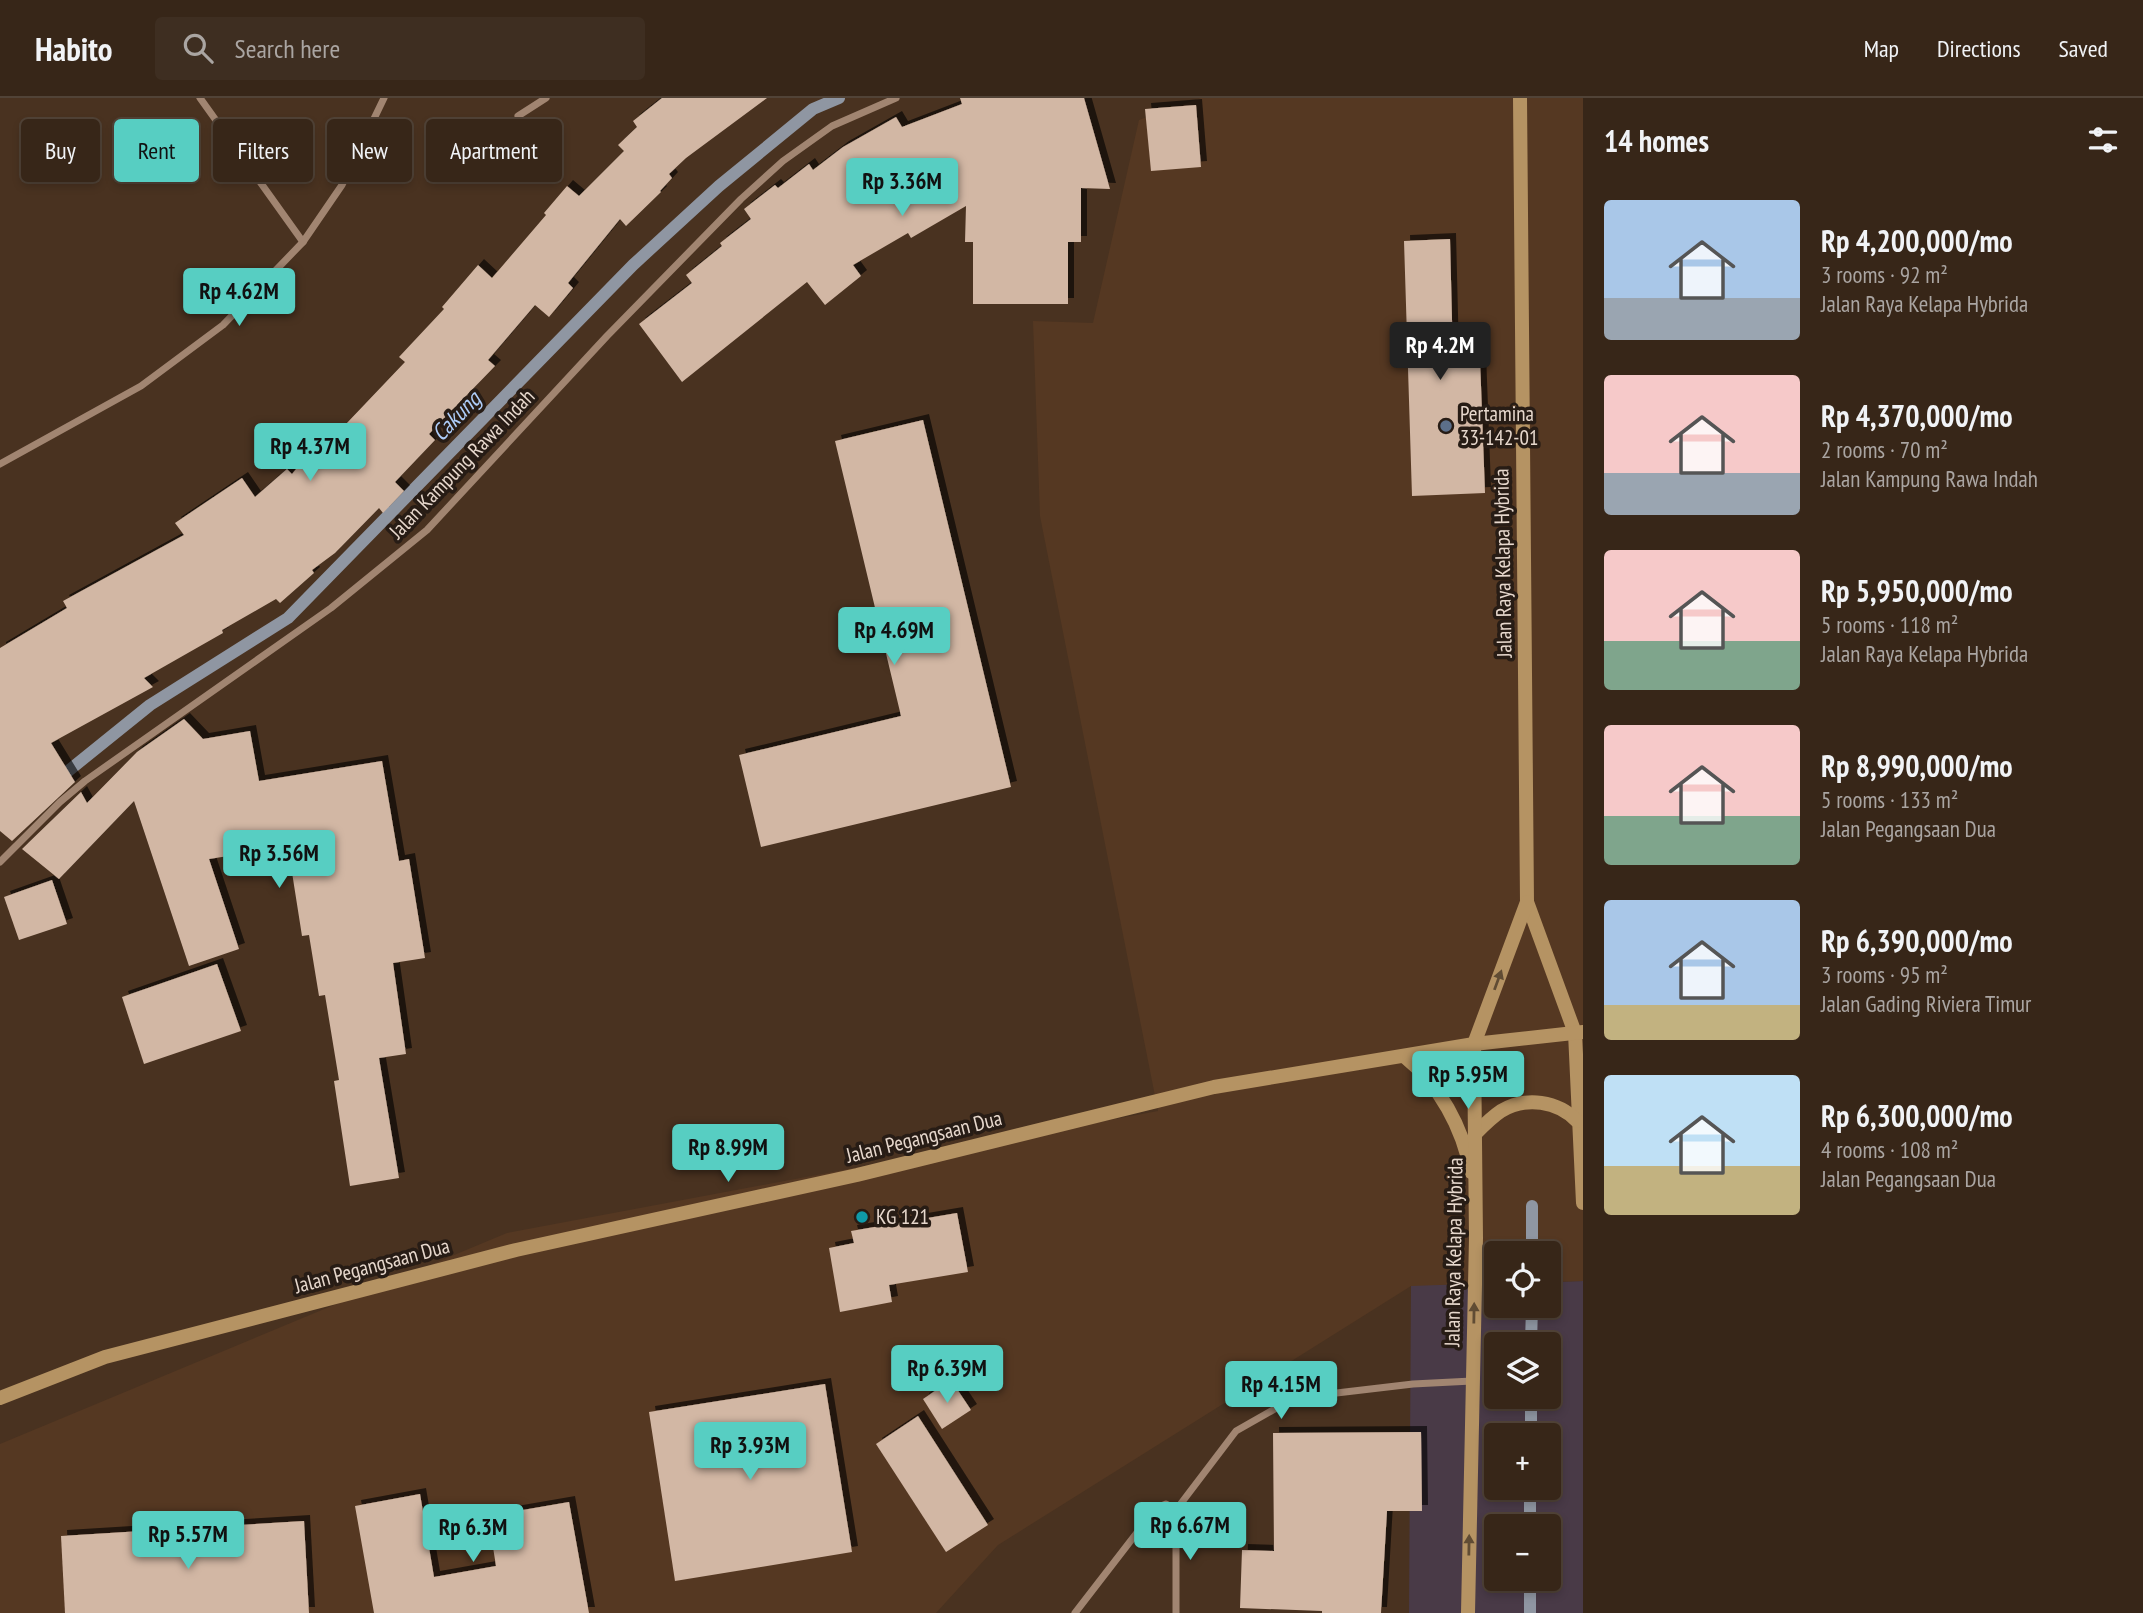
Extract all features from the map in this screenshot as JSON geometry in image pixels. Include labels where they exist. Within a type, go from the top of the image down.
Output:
[{"type":"main road","name":"Jalan Raya Kelapa Hybrida","points":[[1468,1613],[1476,1198],[1474,1044],[1527,902],[1520,98]]},
{"type":"main road","name":"Jalan Raya Kelapa Hybrida","points":[[1527,902],[1579,1032],[1577,1121],[1583,1203]]},
{"type":"main road","name":"Jalan Pegangsaan Dua","points":[[0,1398],[105,1357],[516,1250],[857,1175],[1214,1087],[1474,1044],[1579,1032]]},
{"type":"main road","points":[[1404,1056],[1426,1076],[1444,1101],[1469,1162],[1476,1198]]},
{"type":"main road","points":[[1476,1133],[1501,1111],[1515,1104],[1530,1102],[1557,1106],[1577,1121]]},
{"type":"street","points":[[200,98],[303,242]]},
{"type":"street","points":[[0,464],[141,386],[223,325],[303,242],[342,185],[384,98]]},
{"type":"street","points":[[518,116],[546,98]]},
{"type":"street","name":"Jalan Kampung Rawa Indah","points":[[0,862],[85,781],[331,608],[427,530],[607,336],[741,199],[783,161],[832,126],[896,98]]},
{"type":"street","points":[[1176,1613],[1176,1510],[1236,1430],[1294,1398],[1413,1384],[1473,1381]]},
{"type":"street","points":[[1075,1613],[1156,1507],[1166,1504],[1176,1510]]},
{"type":"shaded area","points":[[1201,98],[1583,98],[1583,1281],[1561,1282],[1561,1241],[1484,1241],[1484,1283],[1411,1286],[998,1545],[936,1613],[0,1613],[0,1444],[507,1233],[1158,1111],[1040,516],[1033,321],[1093,323],[1139,120]]},
{"type":"shaded area","points":[[1583,1281],[1583,1613],[1409,1613],[1411,1285],[1484,1283],[1484,1318],[1561,1318],[1561,1282]]},
{"type":"building","points":[[662,98],[767,98],[686,158],[669,174],[672,178],[661,192],[626,226],[620,219],[568,283],[573,288],[549,317],[535,305],[488,360],[495,366],[429,434],[435,440],[395,482],[404,491],[383,513],[379,508],[280,603],[276,599],[222,630],[223,633],[144,678],[153,687],[51,743],[75,782],[12,841],[0,831],[0,648],[67,608],[63,601],[184,535],[175,523],[242,478],[255,497],[287,469],[292,474],[320,440],[326,445],[405,362],[399,357],[444,309],[442,307],[478,265],[492,278],[567,186],[579,196],[624,151],[618,145],[637,127],[633,121]]},
{"type":"building","points":[[960,98],[1084,98],[1110,189],[1081,188],[1081,242],[1068,242],[1068,304],[973,304],[973,242],[965,242],[966,206],[911,238],[908,233],[853,265],[861,276],[825,305],[807,282],[682,382],[639,324],[692,283],[686,275],[751,219],[744,209],[809,164],[813,170],[843,147],[896,117],[902,127],[962,104]]},
{"type":"building","points":[[1196,105],[1201,167],[1151,171],[1145,109]]},
{"type":"building","name":"Pertamina 33-142-01","points":[[1450,239],[1453,360],[1480,359],[1485,493],[1412,496],[1404,241]]},
{"type":"building","points":[[923,420],[1011,787],[761,847],[739,755],[901,716],[835,441]]},
{"type":"building","points":[[184,719],[203,739],[250,731],[259,781],[382,761],[399,861],[409,859],[425,958],[393,963],[406,1054],[379,1058],[399,1178],[350,1186],[334,1081],[339,1080],[325,995],[319,996],[309,935],[302,936],[288,847],[209,859],[239,949],[189,966],[134,801],[59,879],[22,849],[81,792],[87,803],[137,752]]},
{"type":"building","points":[[52,880],[67,924],[19,940],[4,897]]},
{"type":"building","points":[[217,964],[241,1031],[144,1064],[122,997]]},
{"type":"building","points":[[957,1213],[968,1272],[889,1285],[892,1302],[840,1312],[829,1248],[854,1243],[851,1231]]},
{"type":"building","points":[[951,1380],[971,1410],[942,1429],[923,1399]]},
{"type":"building","points":[[825,1384],[852,1552],[675,1581],[649,1412]]},
{"type":"building","points":[[918,1416],[988,1525],[946,1552],[876,1444]]},
{"type":"building","points":[[1421,1432],[1422,1511],[1387,1511],[1381,1613],[1240,1608],[1242,1550],[1274,1551],[1273,1433]]},
{"type":"building","points":[[420,1494],[434,1577],[496,1566],[488,1516],[569,1502],[589,1613],[374,1613],[355,1506]]},
{"type":"building","points":[[304,1521],[309,1613],[65,1613],[61,1536]]},
{"type":"waterway","name":"Cakung","points":[[57,780],[150,705],[288,618],[633,265],[719,186],[813,109],[839,98]]},
{"type":"waterway","points":[[1532,1206],[1532,1241]]},
{"type":"waterway","points":[[1531,1332],[1532,1318]]},
{"type":"waterway","points":[[1531,1409],[1531,1423]]},
{"type":"waterway","points":[[1530,1500],[1530,1514]]},
{"type":"waterway","points":[[1530,1591],[1530,1613]]},
{"type":"place","name":"Pertamina 33-142-01","points":[[1446,426]]},
{"type":"place","name":"KG 121","points":[[862,1217]]}]
